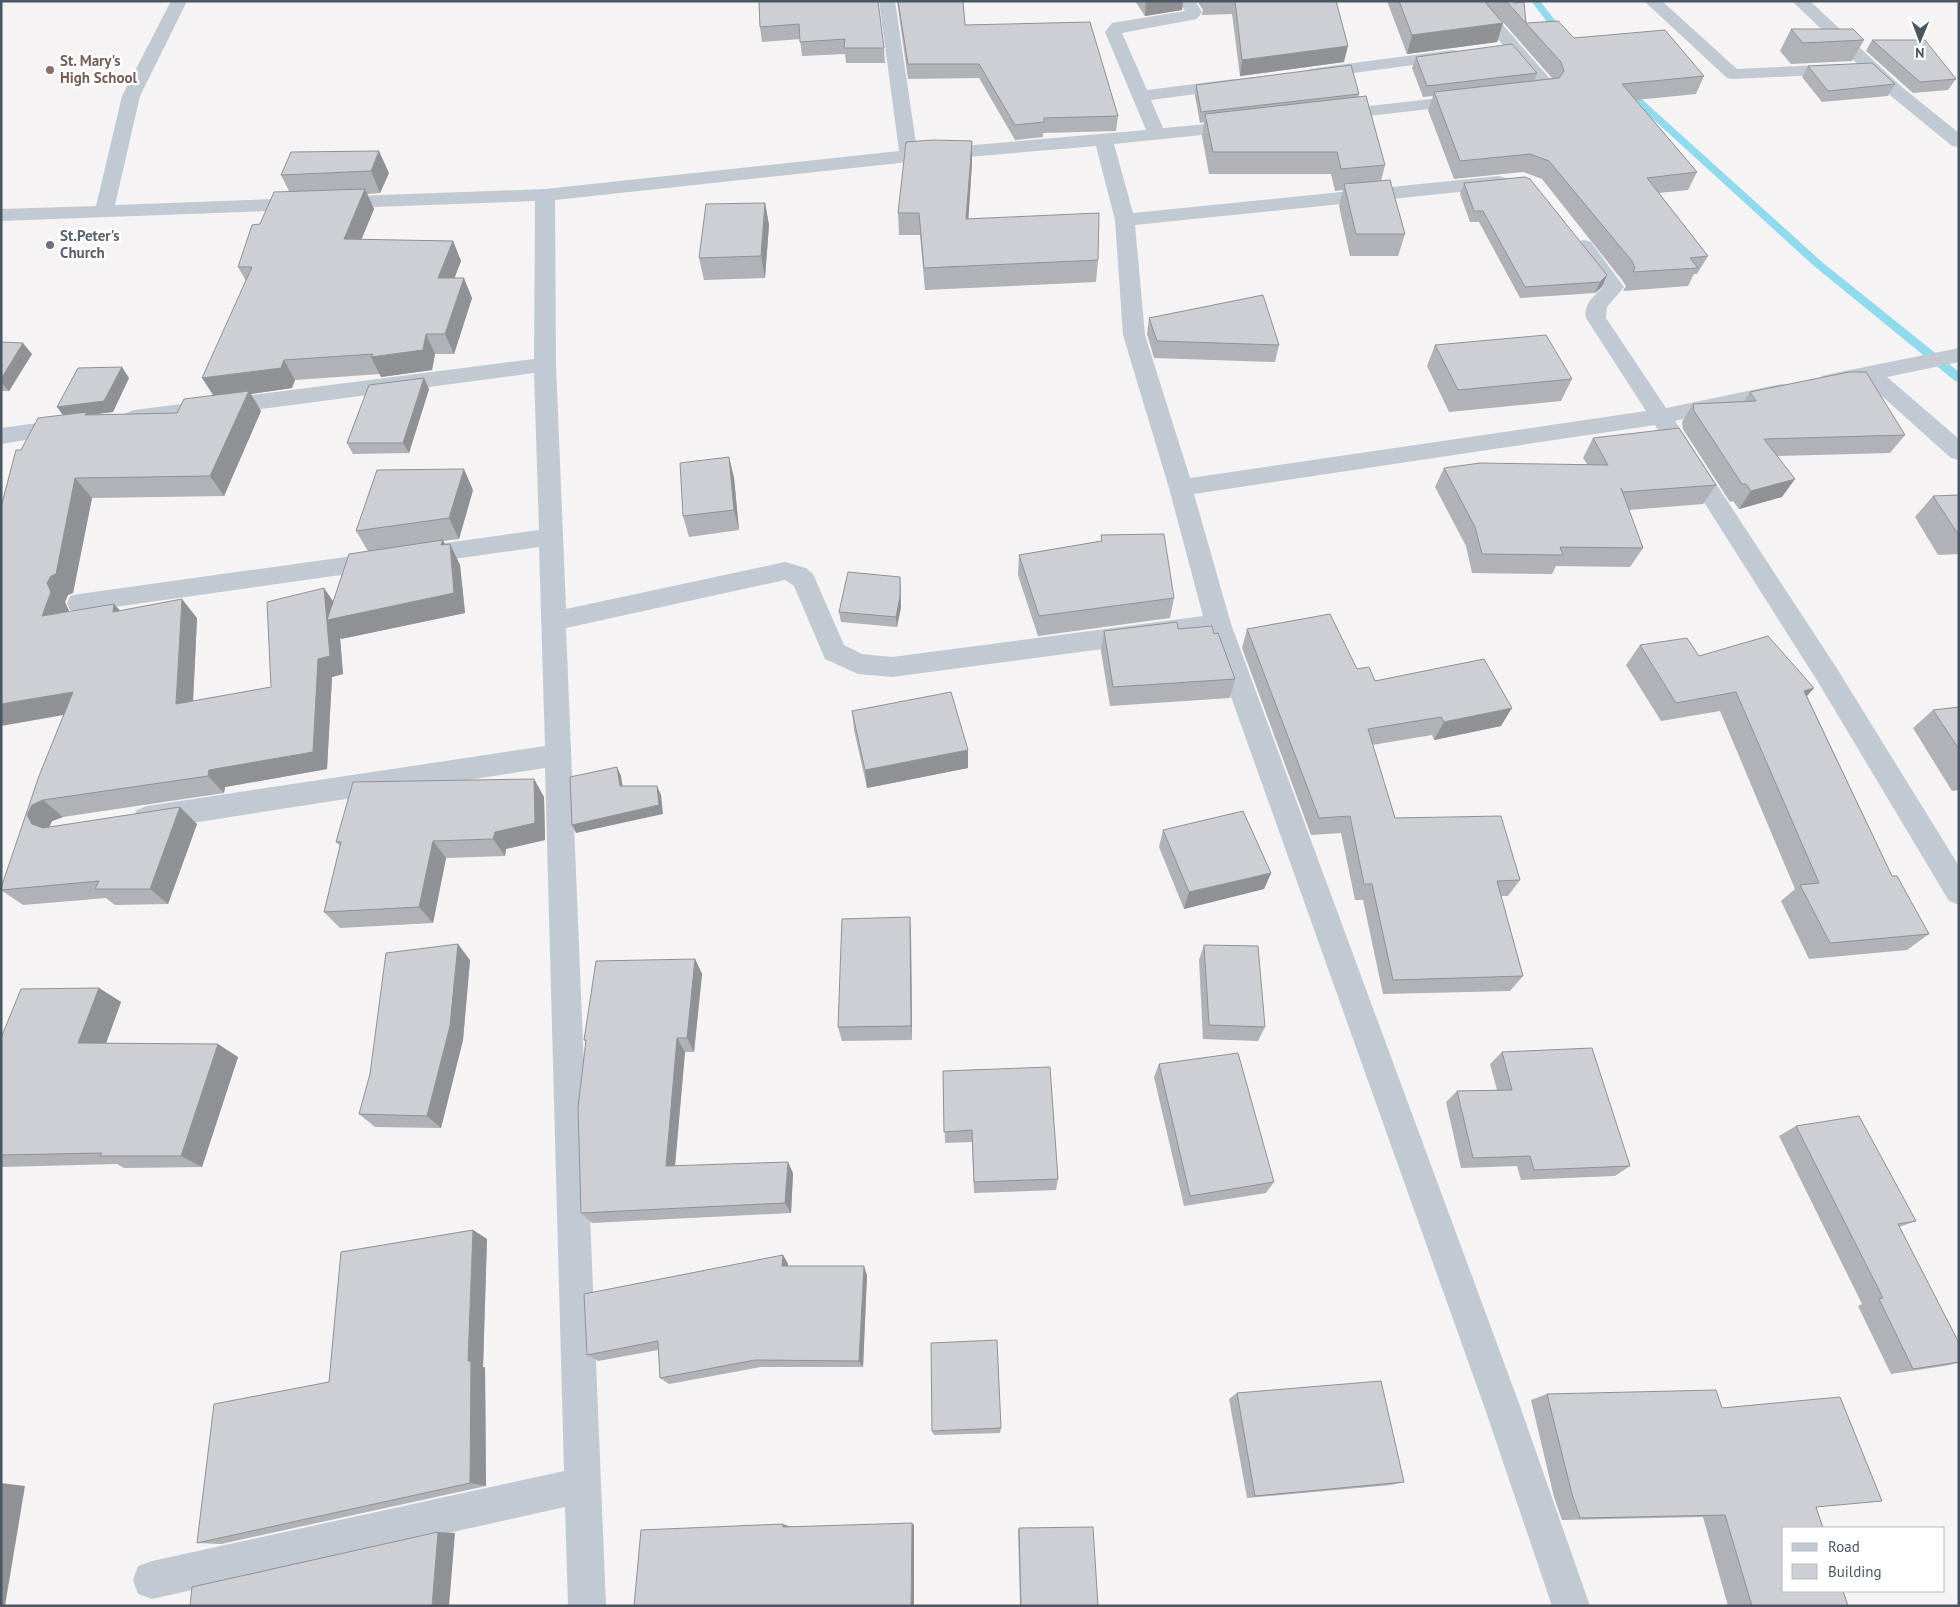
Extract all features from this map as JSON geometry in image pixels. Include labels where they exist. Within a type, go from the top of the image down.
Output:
[{"type":"street","points":[[104,211],[131,96],[179,1]]},
{"type":"street","points":[[887,1],[909,156]]},
{"type":"street","points":[[1157,135],[1113,32],[1118,27],[1192,15],[1194,12],[1187,1]]},
{"type":"street","points":[[1473,1],[1547,88],[1543,92],[1503,96]]},
{"type":"street","points":[[1652,1],[1733,74],[1871,67]]},
{"type":"street","points":[[1800,1],[1871,67],[1959,142]]},
{"type":"street","points":[[1493,50],[1513,47]]},
{"type":"street","points":[[1297,75],[1464,54]]},
{"type":"street","points":[[1140,96],[1248,82]]},
{"type":"street","points":[[1315,117],[1483,98]]},
{"type":"street","points":[[1,215],[545,195],[909,156],[1104,140],[1256,124]]},
{"type":"street","points":[[1104,140],[1125,220],[1134,335],[1181,488],[1218,624],[1502,1406],[1571,1606]]},
{"type":"street","points":[[1125,220],[1523,180]]},
{"type":"street","points":[[545,195],[545,365],[587,1606]]},
{"type":"street","points":[[1570,229],[1614,286],[1596,304],[1594,311],[1596,318],[1811,647],[1918,821],[1959,892]]},
{"type":"street","points":[[1181,488],[1660,417],[1959,354]]},
{"type":"street","points":[[1,436],[545,365]]},
{"type":"street","points":[[1870,373],[1959,452]]},
{"type":"street","points":[[79,603],[551,537]]},
{"type":"street","points":[[554,621],[785,572],[797,574],[804,582],[834,652],[858,664],[892,667],[1218,624]]},
{"type":"street","points":[[121,822],[558,756]]},
{"type":"street","points":[[152,1580],[583,1485]]},
{"type":"building","points":[[759,1],[878,1],[884,48],[844,48],[845,39],[800,42],[799,24],[760,27]]},
{"type":"building","points":[[898,1],[963,1],[965,25],[1090,22],[1118,116],[1044,118],[1044,122],[1015,125],[979,64],[908,64]]},
{"type":"building","points":[[1235,1],[1336,1],[1348,46],[1242,60]]},
{"type":"building","points":[[1399,1],[1484,1],[1503,23],[1412,35]]},
{"type":"building","points":[[1506,1],[1514,1],[1514,3],[1524,2],[1526,23],[1558,21],[1574,38],[1665,30],[1704,76],[1622,84],[1697,172],[1647,178],[1708,256],[1690,258],[1698,268],[1633,272],[1635,268],[1632,261],[1549,161],[1530,154],[1460,161],[1434,92],[1559,78],[1564,71],[1561,62]]},
{"type":"building","points":[[1791,29],[1853,29],[1864,40],[1803,43]]},
{"type":"building","points":[[1872,40],[1925,40],[1956,79],[1920,82]]},
{"type":"building","points":[[1512,44],[1537,73],[1427,86],[1416,57]]},
{"type":"building","points":[[1872,63],[1895,84],[1828,91],[1808,66]]},
{"type":"building","points":[[1351,65],[1359,94],[1201,112],[1196,85]]},
{"type":"building","points":[[1366,96],[1385,165],[1341,169],[1337,152],[1213,152],[1205,114]]},
{"type":"building","points":[[933,140],[972,141],[966,219],[1099,213],[1098,260],[924,268],[919,213],[898,213],[906,142]]},
{"type":"building","points":[[379,151],[371,171],[281,175],[291,152]]},
{"type":"building","points":[[1525,177],[1530,179],[1607,275],[1600,282],[1525,287],[1483,211],[1474,211],[1464,183]]},
{"type":"building","points":[[1390,180],[1405,234],[1356,234],[1344,184]]},
{"type":"building","points":[[365,189],[344,239],[453,241],[438,278],[464,278],[445,334],[426,334],[423,350],[371,357],[373,354],[284,360],[281,368],[202,378],[252,267],[238,267],[252,225],[260,224],[274,192]]},
{"type":"building","points":[[765,203],[761,256],[699,258],[706,204]]},
{"type":"building","points":[[1263,295],[1279,345],[1157,341],[1149,318]]},
{"type":"building","points":[[1546,335],[1572,379],[1458,390],[1435,345]]},
{"type":"building","points":[[1,342],[23,343],[1,379]]},
{"type":"building","points":[[122,367],[104,401],[57,407],[78,368]]},
{"type":"building","points":[[1849,372],[1866,372],[1905,435],[1764,439],[1795,479],[1751,491],[1746,484],[1742,484],[1694,411],[1693,404],[1756,401],[1750,392]]},
{"type":"building","points":[[424,378],[403,443],[347,443],[369,385]]},
{"type":"building","points":[[249,391],[210,476],[75,478],[56,574],[51,576],[47,583],[51,592],[42,616],[114,604],[113,612],[182,599],[176,704],[271,687],[267,602],[324,588],[330,656],[318,659],[313,752],[209,770],[208,776],[43,800],[32,805],[27,815],[32,824],[43,828],[180,807],[150,889],[95,889],[99,881],[1,890],[39,776],[73,692],[1,704],[1,507],[16,450],[21,450],[38,418],[87,412],[85,415],[177,413],[184,399]]},
{"type":"building","points":[[1679,428],[1716,485],[1623,492],[1621,488],[1643,548],[1560,547],[1563,555],[1482,554],[1475,527],[1444,468],[1480,463],[1608,465],[1593,438]]},
{"type":"building","points":[[729,457],[734,510],[683,516],[680,463]]},
{"type":"building","points":[[464,469],[449,518],[356,531],[377,470]]},
{"type":"building","points":[[1959,495],[1959,534],[1958,534],[1933,496]]},
{"type":"building","points":[[1164,534],[1174,598],[1039,616],[1019,555],[1102,541],[1101,535]]},
{"type":"building","points":[[443,540],[441,545],[450,544],[454,593],[327,620],[349,554]]},
{"type":"building","points":[[848,572],[900,577],[900,597],[896,617],[839,612]]},
{"type":"building","points":[[1330,614],[1357,669],[1369,667],[1375,681],[1484,659],[1512,708],[1444,722],[1441,717],[1368,729],[1395,818],[1501,816],[1520,880],[1497,881],[1523,976],[1393,980],[1372,884],[1364,884],[1350,816],[1319,818],[1247,629]]},
{"type":"building","points":[[1177,622],[1178,629],[1212,626],[1214,634],[1218,633],[1235,679],[1113,687],[1104,631]]},
{"type":"building","points":[[1768,636],[1814,688],[1804,691],[1892,876],[1897,876],[1929,934],[1830,943],[1800,885],[1819,883],[1736,692],[1676,703],[1640,645],[1687,638],[1699,656]]},
{"type":"building","points":[[951,692],[968,750],[865,770],[852,711]]},
{"type":"building","points":[[1959,707],[1959,749],[1933,710]]},
{"type":"building","points":[[617,767],[620,786],[657,786],[659,805],[572,825],[570,777]]},
{"type":"building","points":[[534,779],[535,823],[495,832],[493,839],[433,841],[419,907],[324,912],[341,842],[336,842],[353,782]]},
{"type":"building","points":[[1243,811],[1271,873],[1189,892],[1163,830]]},
{"type":"building","points":[[910,917],[911,1026],[838,1027],[842,919]]},
{"type":"building","points":[[458,944],[450,1026],[427,1116],[359,1114],[370,1074],[386,953]]},
{"type":"building","points":[[1204,945],[1258,946],[1265,1027],[1209,1025]]},
{"type":"building","points":[[695,959],[687,1038],[677,1038],[666,1166],[788,1162],[785,1203],[581,1213],[578,1108],[586,1040],[584,1040],[596,961]]},
{"type":"building","points":[[99,988],[78,1043],[218,1044],[181,1156],[100,1156],[102,1153],[1,1155],[1,1038],[21,989]]},
{"type":"building","points":[[1592,1048],[1630,1166],[1534,1170],[1530,1156],[1473,1158],[1457,1091],[1512,1090],[1502,1052]]},
{"type":"building","points":[[1238,1053],[1274,1182],[1190,1196],[1159,1064]]},
{"type":"building","points":[[1050,1067],[1058,1179],[974,1182],[972,1130],[944,1132],[943,1071]]},
{"type":"building","points":[[1859,1116],[1916,1221],[1898,1224],[1959,1343],[1959,1362],[1913,1369],[1879,1299],[1883,1298],[1796,1126]]},
{"type":"building","points":[[473,1230],[468,1361],[471,1361],[470,1483],[197,1543],[214,1404],[329,1382],[341,1252]]},
{"type":"building","points":[[783,1255],[782,1266],[864,1266],[859,1361],[755,1360],[660,1378],[658,1341],[587,1355],[584,1294]]},
{"type":"building","points":[[997,1340],[1001,1428],[932,1431],[931,1343]]},
{"type":"building","points":[[1381,1381],[1404,1482],[1255,1496],[1237,1393]]},
{"type":"building","points":[[1716,1390],[1722,1408],[1840,1397],[1882,1501],[1816,1507],[1823,1527],[1782,1527],[1782,1592],[1843,1592],[1848,1606],[1752,1606],[1725,1515],[1580,1518],[1572,1494],[1547,1394]]},
{"type":"building","points":[[912,1523],[911,1606],[634,1606],[641,1530],[783,1524],[783,1527]]},
{"type":"building","points":[[1093,1527],[1098,1606],[1021,1606],[1019,1528]]},
{"type":"building","points":[[438,1532],[432,1606],[190,1606],[192,1587]]},
{"type":"waterway","points":[[1535,1],[1551,21],[1566,35]]},
{"type":"waterway","points":[[1622,86],[1818,264],[1959,378]]},
{"type":"place","name":"St. Mary's High School","points":[[50,70]]},
{"type":"place","name":"St.Peter's Church","points":[[50,245]]}]
